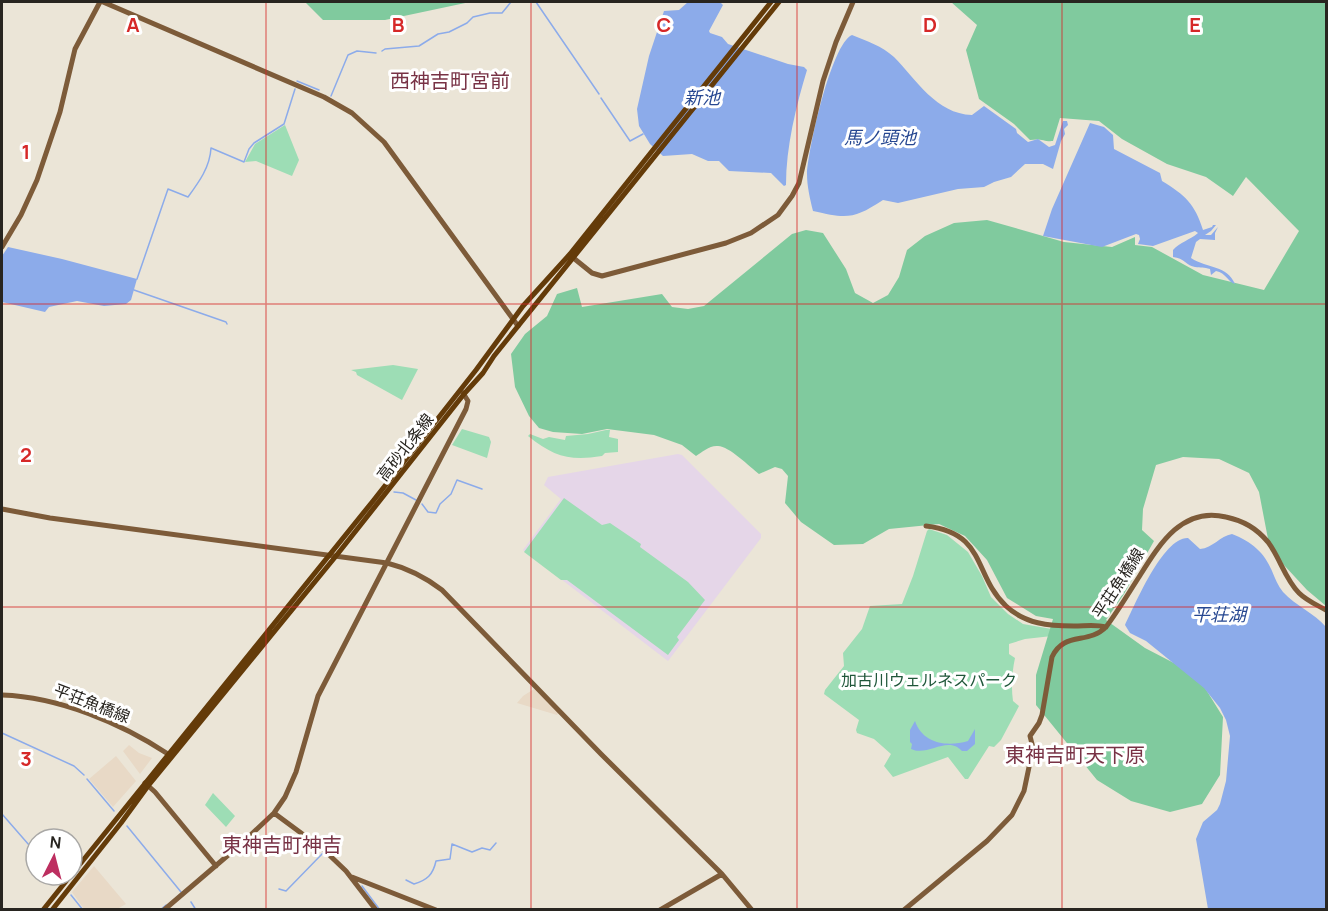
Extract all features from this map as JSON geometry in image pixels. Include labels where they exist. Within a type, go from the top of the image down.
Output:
[{"type":"main road","name":"高砂北条線","points":[[51,909],[119,826],[168,754],[327,555],[462,392],[483,373],[771,2]]},
{"type":"main road","name":"高砂北条線","points":[[743,41],[779,2]]},
{"type":"main road","name":"高砂北条線","points":[[84,860],[336,556],[462,392],[513,320],[572,256]]},
{"type":"main road","name":"高砂北条線","points":[[43,909],[62,887]]},
{"type":"street","points":[[2,247],[21,215],[37,180],[63,101],[75,49],[101,2],[325,98],[352,113],[384,142],[518,326]]},
{"type":"street","points":[[572,256],[597,276],[608,275],[739,239],[761,228],[778,215],[799,183],[813,116],[826,71],[853,2]]},
{"type":"street","points":[[164,909],[184,894],[274,813],[288,792],[318,696],[468,405],[468,399],[462,392]]},
{"type":"street","points":[[2,509],[50,518],[387,563],[411,571],[442,590],[601,754],[722,874],[752,909]]},
{"type":"street","name":"平荘魚橋線","points":[[904,909],[987,841],[1016,810],[1024,791],[1033,748],[1030,736],[1042,715],[1052,657],[1063,643],[1089,638],[1106,627],[1167,536],[1183,522],[1211,514],[1242,520],[1260,532],[1298,592],[1326,610]]},
{"type":"street","points":[[926,526],[937,527],[961,538],[975,551],[994,592],[1006,606],[1026,620],[1106,627]]},
{"type":"street","points":[[1086,626],[1089,638]]},
{"type":"street","name":"平荘魚橋線","points":[[2,695],[39,698],[56,703],[143,738],[168,754]]},
{"type":"street","points":[[146,785],[155,792],[216,866]]},
{"type":"street","points":[[274,813],[322,849],[351,877],[376,909]]},
{"type":"street","points":[[660,909],[722,874]]},
{"type":"street","points":[[351,877],[436,909]]},
{"type":"shaded area","points":[[682,455],[761,534],[761,538],[668,661],[523,550],[561,499],[544,485],[548,477]]},
{"type":"shaded area","points":[[534,689],[559,712],[557,715],[517,703]]},
{"type":"shaded area","points":[[129,745],[139,753],[152,758],[140,774],[123,751]]},
{"type":"shaded area","points":[[116,756],[136,781],[113,807],[89,779]]},
{"type":"shaded area","points":[[94,866],[126,904],[117,909],[84,909],[72,892],[76,887],[84,887],[84,878]]},
{"type":"green space","points":[[305,2],[470,2],[385,20],[323,20]]},
{"type":"green space","points":[[951,2],[1326,2],[1326,606],[1307,590],[1283,564],[1268,539],[1259,492],[1249,473],[1219,459],[1183,457],[1156,465],[1143,509],[1142,530],[1154,541],[1124,594],[1106,620],[1145,648],[1197,675],[1223,717],[1220,775],[1202,804],[1170,812],[1131,801],[1097,780],[1036,705],[1036,675],[1053,619],[1036,616],[1007,598],[987,560],[965,536],[939,524],[889,529],[863,544],[834,545],[801,522],[785,503],[788,476],[782,469],[775,467],[759,474],[723,447],[706,449],[696,456],[682,445],[654,435],[607,429],[582,434],[553,432],[539,428],[529,416],[515,387],[511,354],[525,334],[547,316],[557,294],[577,288],[582,307],[662,294],[672,307],[688,309],[704,306],[792,234],[806,230],[823,233],[846,269],[855,293],[873,303],[888,295],[899,277],[907,250],[925,236],[954,223],[987,220],[1064,242],[1112,247],[1135,237],[1135,245],[1152,247],[1203,275],[1264,290],[1299,231],[1246,177],[1233,196],[1206,177],[1167,164],[1122,139],[1099,121],[1060,118],[1053,141],[1030,140],[1014,124],[979,99],[966,50],[977,25]]},
{"type":"green space","points":[[285,125],[299,160],[292,176],[256,161],[245,162],[255,144]]},
{"type":"green space","points":[[393,365],[418,369],[402,400],[351,370]]},
{"type":"green space","points":[[462,429],[489,437],[491,442],[487,458],[452,445]]},
{"type":"green space","points":[[610,430],[609,437],[618,439],[618,452],[581,458],[554,453],[528,436],[530,434],[543,439],[549,437],[565,440],[566,436]]},
{"type":"green space","points":[[564,498],[602,525],[610,523],[641,544],[640,547],[688,582],[705,600],[677,637],[679,640],[668,655],[567,580],[561,580],[524,552]]},
{"type":"green space","name":"加古川ウェルネスパーク","points":[[929,529],[947,535],[968,552],[991,597],[1008,614],[1023,624],[1063,631],[1052,636],[1025,639],[1009,644],[1009,654],[1015,658],[1012,680],[1013,701],[1019,706],[1001,740],[994,747],[989,746],[968,779],[965,779],[948,757],[893,777],[884,766],[891,754],[874,739],[857,733],[859,720],[824,694],[844,666],[843,653],[862,629],[870,606],[902,604]]},
{"type":"green space","points":[[213,793],[235,816],[226,827],[205,805]]},
{"type":"water","name":"新池","points":[[688,2],[720,2],[723,5],[709,31],[722,37],[728,44],[804,67],[807,70],[792,127],[786,185],[784,186],[771,173],[729,171],[719,161],[708,161],[692,154],[663,156],[650,144],[639,126],[637,109],[649,56],[664,11],[679,10]]},
{"type":"water","name":"馬ノ頭池","points":[[852,35],[889,53],[928,94],[948,109],[972,115],[984,106],[1016,129],[1017,133],[1028,142],[1038,139],[1049,147],[1055,145],[1063,121],[1067,121],[1068,125],[1064,129],[1065,134],[1053,169],[1043,164],[1025,164],[1011,177],[984,187],[958,189],[898,203],[883,200],[865,211],[850,216],[813,211],[807,174],[816,122],[836,57]]},
{"type":"water","points":[[1090,123],[1104,127],[1113,135],[1114,149],[1160,173],[1162,181],[1183,196],[1193,207],[1203,230],[1216,225],[1205,235],[1211,235],[1218,227],[1215,240],[1200,239],[1196,242],[1191,258],[1222,270],[1232,278],[1235,284],[1219,272],[1216,271],[1211,275],[1210,269],[1192,266],[1173,257],[1173,250],[1198,233],[1195,231],[1153,246],[1138,244],[1140,239],[1136,234],[1102,247],[1043,236],[1052,209]]},
{"type":"water","points":[[8,247],[137,279],[131,300],[126,304],[104,306],[77,301],[49,307],[45,312],[2,302],[2,256]]},
{"type":"water","name":"平荘湖","points":[[1232,534],[1246,540],[1256,548],[1269,564],[1283,592],[1326,627],[1326,909],[1208,909],[1196,839],[1203,822],[1217,810],[1226,781],[1230,736],[1226,720],[1220,708],[1204,688],[1146,641],[1130,633],[1125,625],[1151,574],[1169,548],[1188,538],[1200,549],[1205,548]]},
{"type":"water","points":[[915,721],[924,735],[944,743],[968,741],[975,729],[975,744],[967,751],[950,745],[917,751],[911,749],[910,730]]},
{"type":"waterway","points":[[382,51],[419,46],[438,34],[449,32],[467,23],[473,17],[502,13],[511,2]]},
{"type":"waterway","points":[[536,2],[599,94]]},
{"type":"waterway","points":[[331,96],[348,55],[357,51],[376,53]]},
{"type":"waterway","points":[[297,81],[319,90]]},
{"type":"waterway","points":[[137,279],[168,189],[188,197],[206,168],[211,148],[244,162],[254,143],[284,124],[295,89]]},
{"type":"waterway","points":[[601,98],[630,141],[643,134]]},
{"type":"waterway","points":[[134,290],[227,324]]},
{"type":"waterway","points":[[422,504],[428,512],[436,513],[440,504],[451,494],[457,480],[482,489]]},
{"type":"waterway","points":[[394,492],[403,493],[416,500]]},
{"type":"waterway","points":[[2,733],[74,766],[84,775]]},
{"type":"waterway","points":[[87,779],[114,811]]},
{"type":"waterway","points":[[2,814],[24,839]]},
{"type":"waterway","points":[[127,826],[181,892]]},
{"type":"waterway","points":[[406,880],[414,884],[426,879],[436,861],[450,859],[452,844],[472,852],[482,848],[490,850],[496,843]]},
{"type":"waterway","points":[[279,889],[286,891],[323,853]]},
{"type":"waterway","points":[[362,886],[380,910]]},
{"type":"waterway","points":[[71,895],[83,910]]},
{"type":"waterway","points":[[191,902],[196,910]]},
{"type":"waterway","points":[[160,910],[166,905]]},
{"type":"district","name":"西神吉町宮前","points":[[450,80]]},
{"type":"district","name":"東神吉町天下原","points":[[1075,754]]},
{"type":"district","name":"東神吉町神吉","points":[[282,844]]}]
